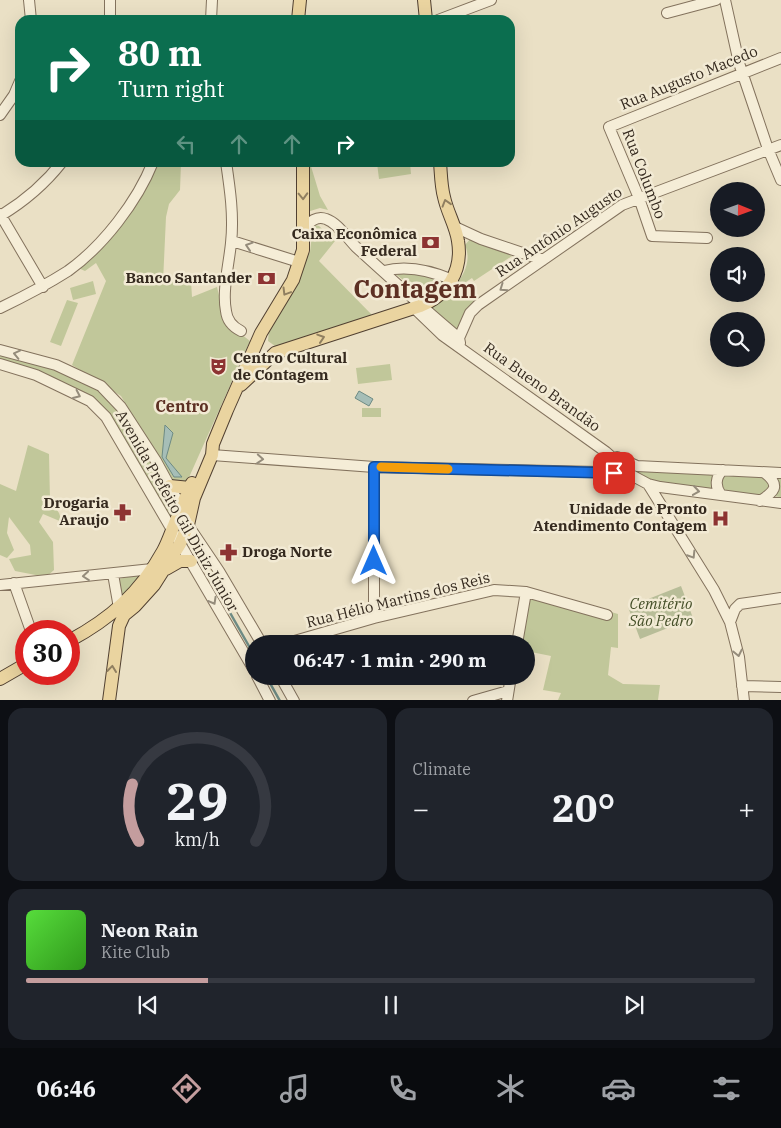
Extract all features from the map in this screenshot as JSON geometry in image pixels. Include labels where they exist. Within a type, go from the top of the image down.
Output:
[{"type":"main road","points":[[298,15],[300,0]]},
{"type":"main road","points":[[424,0],[426,15]]},
{"type":"main road","points":[[80,635],[135,606],[166,569],[180,544],[188,525],[194,498],[261,333],[293,280],[303,250],[303,167]]},
{"type":"main road","points":[[238,388],[275,353],[417,307],[437,298],[453,280],[464,238],[454,227],[444,198],[441,167]]},
{"type":"main road","points":[[261,333],[264,343],[270,351],[275,353]]},
{"type":"main road","points":[[108,700],[121,612],[127,600],[152,569],[164,550],[205,453],[213,450]]},
{"type":"main road","points":[[170,486],[190,488]]},
{"type":"main road","points":[[166,569],[180,561],[191,561]]},
{"type":"main road","points":[[92,628],[110,630],[116,638]]},
{"type":"main road","points":[[0,679],[15,670]]},
{"type":"street","points":[[29,0],[30,15]]},
{"type":"street","points":[[110,0],[110,15]]},
{"type":"street","points":[[211,15],[212,0]]},
{"type":"street","points":[[451,15],[491,0]]},
{"type":"street","points":[[667,13],[716,0]]},
{"type":"street","points":[[726,0],[742,73],[768,149],[781,180]]},
{"type":"street","name":"Rua Augusto Macedo","points":[[609,127],[781,58]]},
{"type":"street","points":[[0,114],[15,93]]},
{"type":"street","name":"Rua Columbo","points":[[609,127],[639,198],[652,236],[707,238]]},
{"type":"street","name":"Rua Antônio Augusto","points":[[460,343],[470,313],[478,305],[622,206],[781,145]]},
{"type":"street","points":[[43,287],[0,215],[27,199],[52,176],[58,167]]},
{"type":"street","points":[[0,308],[43,287],[70,270],[100,243],[130,206],[151,167]]},
{"type":"street","points":[[227,167],[232,209],[232,241],[226,285],[226,312],[232,326],[241,331]]},
{"type":"street","name":"Rua Bueno Brandão","points":[[303,229],[316,219],[327,219],[335,224],[355,246],[384,271],[442,335],[460,343],[606,452]]},
{"type":"street","points":[[464,238],[543,260]]},
{"type":"street","points":[[232,241],[299,262]]},
{"type":"street","points":[[384,271],[393,269],[418,270],[453,280]]},
{"type":"street","name":"Avenida Prefeito Gil Diniz Júnior","points":[[0,350],[66,369],[102,386],[121,407],[170,486],[188,525],[219,571],[257,635]]},
{"type":"street","points":[[41,378],[48,372],[48,366],[45,362]]},
{"type":"street","name":"Avenida Prefeito Gil Diniz Júnior","points":[[0,364],[41,378],[90,401],[106,417],[245,654]]},
{"type":"street","points":[[60,387],[58,382],[59,375],[66,369]]},
{"type":"street","points":[[213,450],[374,467],[599,472],[633,476]]},
{"type":"street","points":[[606,452],[637,466],[781,473]]},
{"type":"street","points":[[606,452],[633,476],[648,484],[781,503]]},
{"type":"street","points":[[374,467],[374,618]]},
{"type":"street","points":[[721,495],[717,483],[719,473],[723,470]]},
{"type":"street","points":[[760,501],[771,494],[775,487],[774,482],[766,472]]},
{"type":"street","points":[[648,484],[714,590],[730,622],[739,657],[744,700]]},
{"type":"street","points":[[0,584],[152,569]]},
{"type":"street","points":[[112,574],[121,612]]},
{"type":"street","points":[[14,583],[27,620]]},
{"type":"street","name":"Rua Hélio Martins dos Reis","points":[[315,635],[374,618],[494,590],[526,592],[607,615]]},
{"type":"street","points":[[519,635],[526,592]]},
{"type":"street","points":[[730,622],[735,609],[740,604],[781,598]]},
{"type":"street","points":[[262,685],[270,700]]},
{"type":"street","points":[[285,685],[294,700]]},
{"type":"street","points":[[742,686],[781,687]]},
{"type":"street","points":[[473,700],[507,696]]},
{"type":"green space","points":[[153,167],[181,167],[180,190],[169,204],[166,217],[163,282],[191,281],[192,297],[217,287],[224,312],[231,324],[250,341],[186,484],[173,484],[121,396],[72,365],[106,281],[96,263],[85,271],[76,267],[99,246]]},
{"type":"green space","points":[[311,167],[320,196],[328,210],[320,208],[307,212]]},
{"type":"green space","points":[[378,167],[410,167],[411,174],[379,179]]},
{"type":"green space","points":[[313,226],[319,226],[335,241],[319,261],[374,317],[284,346],[275,346],[268,341],[269,330],[310,252]]},
{"type":"green space","points":[[471,238],[512,256],[474,281],[472,278],[466,282],[478,301],[468,308],[457,333],[431,308],[459,281],[467,264],[465,245]]},
{"type":"green space","points":[[394,273],[423,275],[443,280],[443,282],[427,298]]},
{"type":"green space","points":[[93,281],[96,294],[73,300],[70,288]]},
{"type":"green space","points":[[67,300],[78,303],[61,346],[50,342]]},
{"type":"green space","points":[[0,354],[60,372],[99,389],[121,412],[146,452],[175,505],[171,519],[107,410],[95,401],[0,360]]},
{"type":"green space","points":[[390,364],[392,380],[358,384],[356,368]]},
{"type":"green space","points":[[362,408],[381,408],[381,417],[362,417]]},
{"type":"green space","points":[[28,445],[49,454],[50,500],[59,513],[62,522],[43,514],[39,522],[53,542],[54,570],[46,577],[15,571],[9,559],[31,555],[30,545],[9,517],[7,533],[14,550],[7,558],[0,555],[0,484],[16,491]]},
{"type":"green space","points":[[629,469],[781,478],[781,497],[653,483]]},
{"type":"green space","points":[[144,573],[120,597],[119,579]]},
{"type":"green space","name":"Cemitério São Pedro","points":[[681,586],[693,618],[640,639],[628,607]]},
{"type":"green space","points":[[528,596],[609,619],[611,612],[618,614],[618,648],[611,647],[608,675],[623,684],[660,685],[658,700],[558,700],[561,693],[543,690],[551,656],[535,653],[535,635],[521,635]]},
{"type":"water","points":[[359,391],[373,399],[369,406],[355,398]]},
{"type":"water","points":[[165,425],[173,433],[166,458],[182,477],[174,477],[162,457]]},
{"type":"waterway","points":[[216,588],[245,639]]},
{"type":"waterway","points":[[271,685],[279,700]]},
{"type":"slow traffic","points":[[381,467],[448,469]]},
{"type":"place","name":"Caixa Econômica Federal","points":[[431,243]]},
{"type":"place","name":"Banco Santander","points":[[266,278]]},
{"type":"place","name":"Centro Cultural de Contagem","points":[[219,367]]},
{"type":"place","name":"Drogaria Araujo","points":[[123,512]]},
{"type":"place","name":"Unidade de Pronto Atendimento Contagem","points":[[721,518]]},
{"type":"place","name":"Droga Norte","points":[[228,552]]},
{"type":"district","name":"Contagem","points":[[415,289]]},
{"type":"district","name":"Centro","points":[[182,406]]},
{"type":"route","points":[[374,561],[374,467],[614,473]]}]
